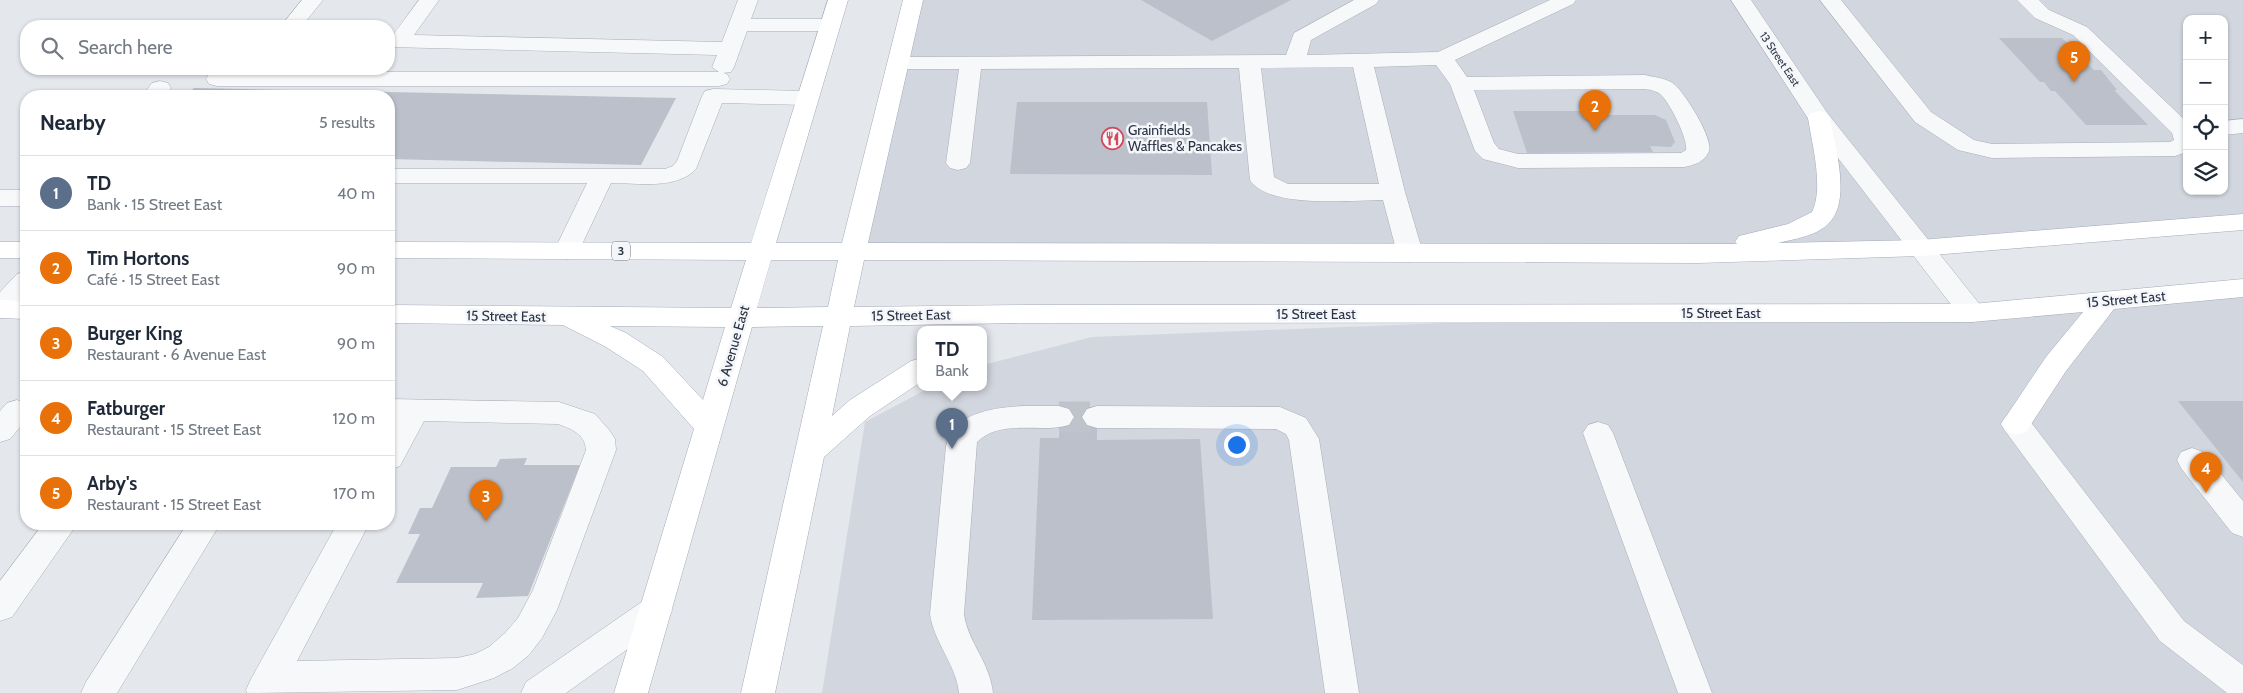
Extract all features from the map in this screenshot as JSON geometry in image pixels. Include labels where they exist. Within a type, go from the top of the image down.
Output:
[{"type":"main road","name":"6 Avenue East","points":[[630,693],[760,251],[838,0]]},
{"type":"main road","points":[[758,693],[853,251],[914,0]]},
{"type":"main road","points":[[1698,254],[1803,227],[1822,216],[1827,207],[1828,190],[1819,118]]},
{"type":"main road","points":[[853,251],[1698,254],[1920,248],[2243,222]]},
{"type":"main road","points":[[0,250],[20,250]]},
{"type":"main road","name":"3","points":[[395,250],[853,251]]},
{"type":"main road","name":"15 Street East","points":[[395,314],[741,318],[1024,314],[1972,313],[2243,288]]},
{"type":"main road","points":[[2016,424],[2056,364],[2107,300]]},
{"type":"main road","points":[[0,309],[20,310]]},
{"type":"main road","points":[[987,332],[1024,314]]},
{"type":"main road","points":[[565,316],[616,340],[653,364],[709,426]]},
{"type":"main road","points":[[811,451],[860,408],[917,371]]},
{"type":"street","points":[[296,20],[313,0]]},
{"type":"street","points":[[395,39],[429,0]]},
{"type":"street","points":[[395,176],[668,176],[681,171],[688,164],[748,0]]},
{"type":"street","points":[[1294,61],[1301,37],[1369,0]]},
{"type":"street","points":[[898,63],[1362,61],[1442,58],[1566,0]]},
{"type":"street","name":"13 Street East","points":[[1741,0],[1819,118],[1972,313]]},
{"type":"street","points":[[1830,0],[1923,117],[1966,145],[1992,151],[2175,149],[2183,144]]},
{"type":"street","points":[[2027,0],[2042,14],[2080,31],[2183,129]]},
{"type":"street","points":[[738,25],[830,25]]},
{"type":"street","points":[[395,41],[730,49]]},
{"type":"street","points":[[1442,58],[1461,84],[1483,146],[1492,154],[1502,158],[1518,161],[1684,160],[1695,156],[1699,149],[1698,140],[1672,93],[1663,86],[1646,82],[1461,84]]},
{"type":"street","points":[[1249,61],[1262,180],[1272,188],[1285,192],[1392,192]]},
{"type":"street","points":[[1362,61],[1392,192],[1410,253]]},
{"type":"street","points":[[958,163],[972,62]]},
{"type":"street","points":[[217,79],[716,88],[807,98]]},
{"type":"street","points":[[2228,128],[2243,126]]},
{"type":"street","points":[[567,251],[603,176]]},
{"type":"street","points":[[0,198],[20,198]]},
{"type":"street","points":[[0,309],[20,287]]},
{"type":"street","points":[[266,685],[473,672],[499,660],[518,644],[542,610],[601,450],[600,439],[585,422],[559,413],[402,410],[395,436]]},
{"type":"street","points":[[976,693],[975,677],[950,632],[947,614],[960,450],[964,435],[974,426],[992,420],[1059,417]]},
{"type":"street","points":[[1097,417],[1280,418],[1296,426],[1304,439],[1342,693]]},
{"type":"street","points":[[2016,424],[2172,631],[2243,684]]},
{"type":"street","points":[[1598,433],[1695,693]]},
{"type":"street","points":[[2192,460],[2243,524]]},
{"type":"street","points":[[0,607],[57,530]]},
{"type":"street","points":[[98,693],[200,530]]},
{"type":"street","points":[[266,685],[350,530]]},
{"type":"street","points":[[538,693],[655,611]]},
{"type":"shaded area","points":[[912,0],[2243,0],[2243,222],[1920,248],[853,251]]},
{"type":"shaded area","points":[[2243,288],[2243,693],[822,693],[865,422],[923,391],[987,391],[987,364],[1092,337],[1693,313],[1972,313]]},
{"type":"building","points":[[1141,0],[1291,0],[1212,41]]},
{"type":"building","points":[[1999,38],[2062,38],[2094,70],[2101,70],[2117,90],[2114,90],[2148,125],[2086,125],[2055,91],[2051,91],[2044,82],[2040,82]]},
{"type":"building","points":[[194,88],[290,90],[192,90]]},
{"type":"building","points":[[395,92],[676,98],[641,165],[395,159]]},
{"type":"building","name":"Grainfields Waffles & Pancakes","points":[[1017,102],[1207,102],[1212,175],[1010,174]]},
{"type":"building","points":[[1513,111],[1595,111],[1597,115],[1655,115],[1666,120],[1675,142],[1671,147],[1650,146],[1653,152],[1527,153]]},
{"type":"building","points":[[2178,401],[2243,401],[2243,482]]},
{"type":"building","points":[[1097,407],[1097,440],[1200,439],[1213,619],[1032,620],[1040,438],[1059,438],[1060,408]]},
{"type":"building","points":[[527,458],[524,465],[580,465],[528,596],[476,598],[483,583],[396,583],[420,534],[408,534],[420,508],[432,508],[451,467],[496,467],[500,459]]},
{"type":"tunnel","points":[[1059,417],[1097,417]]},
{"type":"place","name":"Arby's","points":[[2074,82]]},
{"type":"place","name":"Tim Hortons","points":[[1595,131]]},
{"type":"place","name":"Grainfields Waffles & Pancakes","points":[[1112,138]]},
{"type":"place","name":"TD","points":[[952,449]]},
{"type":"place","name":"Fatburger","points":[[2206,493]]},
{"type":"place","name":"Burger King","points":[[486,521]]}]
